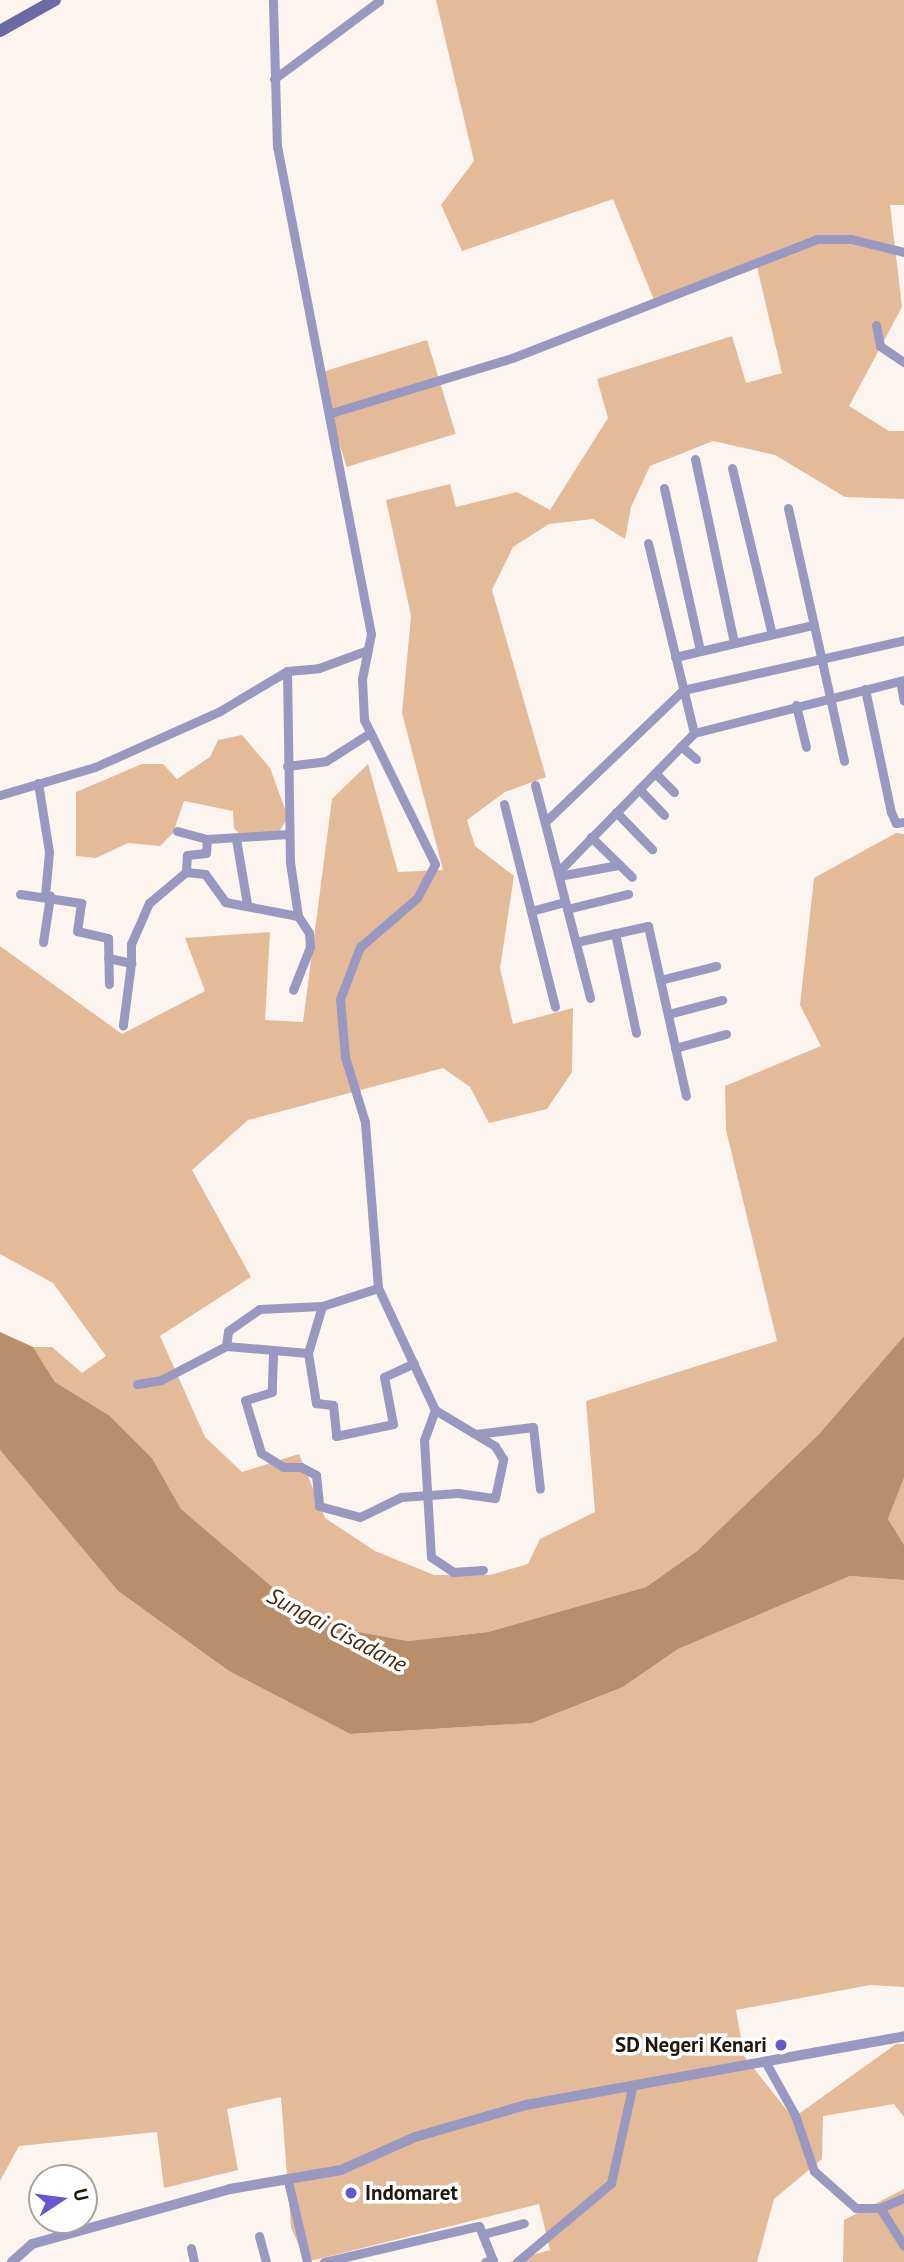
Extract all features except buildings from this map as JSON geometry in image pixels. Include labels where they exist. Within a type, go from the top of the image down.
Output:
[{"type":"main road","points":[[0,31],[55,0]]},
{"type":"street","points":[[272,1354],[272,1392],[245,1400],[261,1454],[283,1467],[301,1467],[316,1475],[319,1506],[360,1517],[401,1497],[431,1493],[495,1498],[503,1459],[495,1446],[435,1410],[378,1288],[365,1122],[345,1056],[340,999],[360,947],[417,898],[435,864],[370,733],[362,700],[370,634],[331,413],[277,147],[273,0]]},
{"type":"street","points":[[274,79],[379,1]]},
{"type":"street","points":[[331,413],[512,358],[817,239],[851,239],[904,252]]},
{"type":"street","points":[[876,324],[880,346],[904,362]]},
{"type":"street","points":[[695,458],[734,643]]},
{"type":"street","points":[[732,468],[772,634]]},
{"type":"street","points":[[664,488],[700,650]]},
{"type":"street","points":[[788,508],[844,761]]},
{"type":"street","points":[[648,543],[694,733]]},
{"type":"street","points":[[675,657],[813,625]]},
{"type":"street","points":[[545,822],[683,690],[904,640]]},
{"type":"street","points":[[0,795],[95,767],[220,711],[288,671],[319,668],[368,650]]},
{"type":"street","points":[[288,671],[288,834],[298,916],[309,933],[310,947],[293,990]]},
{"type":"street","points":[[558,874],[591,836],[694,733],[796,705],[902,681],[904,701]]},
{"type":"street","points":[[865,689],[891,811],[895,823],[904,822]]},
{"type":"street","points":[[796,705],[806,747]]},
{"type":"street","points":[[287,766],[326,761],[370,733]]},
{"type":"street","points":[[681,746],[696,759]]},
{"type":"street","points":[[655,773],[674,792]]},
{"type":"street","points":[[38,783],[49,852],[43,942]]},
{"type":"street","points":[[535,785],[590,998]]},
{"type":"street","points":[[639,789],[664,815]]},
{"type":"street","points":[[504,804],[555,1007]]},
{"type":"street","points":[[617,812],[652,849]]},
{"type":"street","points":[[177,831],[207,839],[288,834]]},
{"type":"street","points":[[591,836],[632,877]]},
{"type":"street","points":[[186,872],[187,855],[206,853],[207,839]]},
{"type":"street","points":[[236,839],[247,904]]},
{"type":"street","points":[[558,874],[618,865]]},
{"type":"street","points":[[123,1026],[131,944],[149,902],[186,872],[205,874],[225,902],[247,904],[276,916],[298,916]]},
{"type":"street","points":[[20,894],[81,903],[77,931],[108,938],[109,984]]},
{"type":"street","points":[[531,911],[628,894]]},
{"type":"street","points":[[576,942],[648,926],[686,1096]]},
{"type":"street","points":[[615,933],[636,1033]]},
{"type":"street","points":[[108,958],[131,963]]},
{"type":"street","points":[[660,980],[716,966]]},
{"type":"street","points":[[668,1014],[722,1000]]},
{"type":"street","points":[[675,1048],[726,1034]]},
{"type":"street","points":[[226,1346],[228,1331],[259,1309],[323,1306],[378,1288]]},
{"type":"street","points":[[323,1306],[308,1353],[316,1403],[333,1405],[336,1436],[393,1424],[384,1377],[414,1363]]},
{"type":"street","points":[[137,1384],[161,1380],[226,1346],[272,1354],[308,1353]]},
{"type":"street","points":[[435,1410],[424,1440],[431,1493],[431,1557],[453,1572],[483,1570]]},
{"type":"street","points":[[474,1434],[533,1427],[540,1489]]},
{"type":"street","points":[[12,2262],[32,2244],[230,2189],[341,2170],[415,2137],[526,2105],[632,2088],[904,2036]]},
{"type":"street","points":[[766,2063],[794,2115],[814,2171],[856,2208],[880,2208],[904,2198]]},
{"type":"street","points":[[517,2262],[611,2182],[632,2088]]},
{"type":"street","points":[[288,2181],[307,2262]]},
{"type":"street","points":[[880,2208],[904,2246]]},
{"type":"street","points":[[487,2233],[524,2223]]},
{"type":"street","points":[[324,2262],[350,2259],[480,2226],[487,2233],[493,2260],[485,2262]]},
{"type":"street","points":[[259,2236],[266,2262]]},
{"type":"street","points":[[191,2248],[194,2262]]},
{"type":"shaded area","points":[[436,0],[904,0],[904,205],[890,205],[902,307],[849,406],[889,431],[904,431],[904,499],[845,497],[775,455],[713,441],[650,466],[631,507],[625,539],[593,519],[549,524],[513,547],[492,590],[546,777],[505,792],[467,820],[475,846],[514,876],[500,968],[513,1024],[573,1008],[572,1072],[547,1109],[489,1123],[470,1087],[443,1068],[248,1120],[192,1170],[251,1277],[160,1336],[205,1437],[242,1472],[299,1454],[325,1518],[375,1551],[434,1575],[490,1575],[528,1564],[540,1539],[595,1512],[586,1401],[777,1341],[726,1130],[725,1086],[821,1046],[800,1005],[814,878],[896,833],[904,834],[904,1336],[819,1434],[697,1551],[646,1587],[488,1632],[408,1641],[343,1629],[284,1597],[181,1509],[152,1458],[110,1416],[55,1382],[33,1347],[52,1347],[82,1373],[106,1356],[53,1283],[0,1254],[0,946],[122,1034],[205,991],[185,938],[270,932],[265,1020],[303,1022],[332,799],[368,764],[398,872],[443,870],[402,713],[411,616],[386,500],[450,484],[456,507],[517,492],[550,510],[608,418],[597,379],[732,336],[746,383],[782,373],[756,263],[654,300],[613,199],[462,251],[441,205],[474,161]]},
{"type":"shaded area","points":[[427,340],[456,434],[347,467],[318,373]]},
{"type":"shaded area","points":[[242,735],[270,768],[288,817],[276,837],[245,840],[234,828],[233,811],[184,801],[173,833],[160,846],[128,843],[96,858],[76,856],[76,792],[142,764],[163,764],[177,779],[210,757],[218,740]]},
{"type":"shaded area","points":[[0,1450],[118,1591],[229,1671],[350,1734],[532,1723],[623,1687],[678,1649],[850,1576],[904,1580],[904,1987],[870,1985],[736,2010],[744,2056],[793,2118],[896,2044],[904,2044],[904,2117],[894,2104],[823,2116],[822,2159],[774,2199],[757,2262],[509,2262],[550,2250],[539,2204],[306,2262],[291,2227],[281,2097],[227,2109],[238,2170],[164,2188],[157,2132],[19,2146],[0,2181]]},
{"type":"shaded area","points":[[904,1478],[904,1545],[888,1519]]},
{"type":"shaded area","points":[[904,2189],[904,2262],[843,2262],[844,2220]]},
{"type":"water","name":"Sungai Cisadane","points":[[0,1332],[33,1347],[55,1382],[110,1416],[152,1458],[181,1509],[284,1597],[343,1629],[408,1641],[488,1632],[646,1587],[697,1551],[819,1434],[904,1336],[904,1478],[888,1519],[904,1545],[904,1580],[850,1576],[678,1649],[623,1687],[532,1723],[350,1734],[229,1671],[118,1591],[0,1450]]},
{"type":"place","name":"SD Negeri Kenari","points":[[781,2045]]},
{"type":"place","name":"Indomaret","points":[[351,2193]]}]
